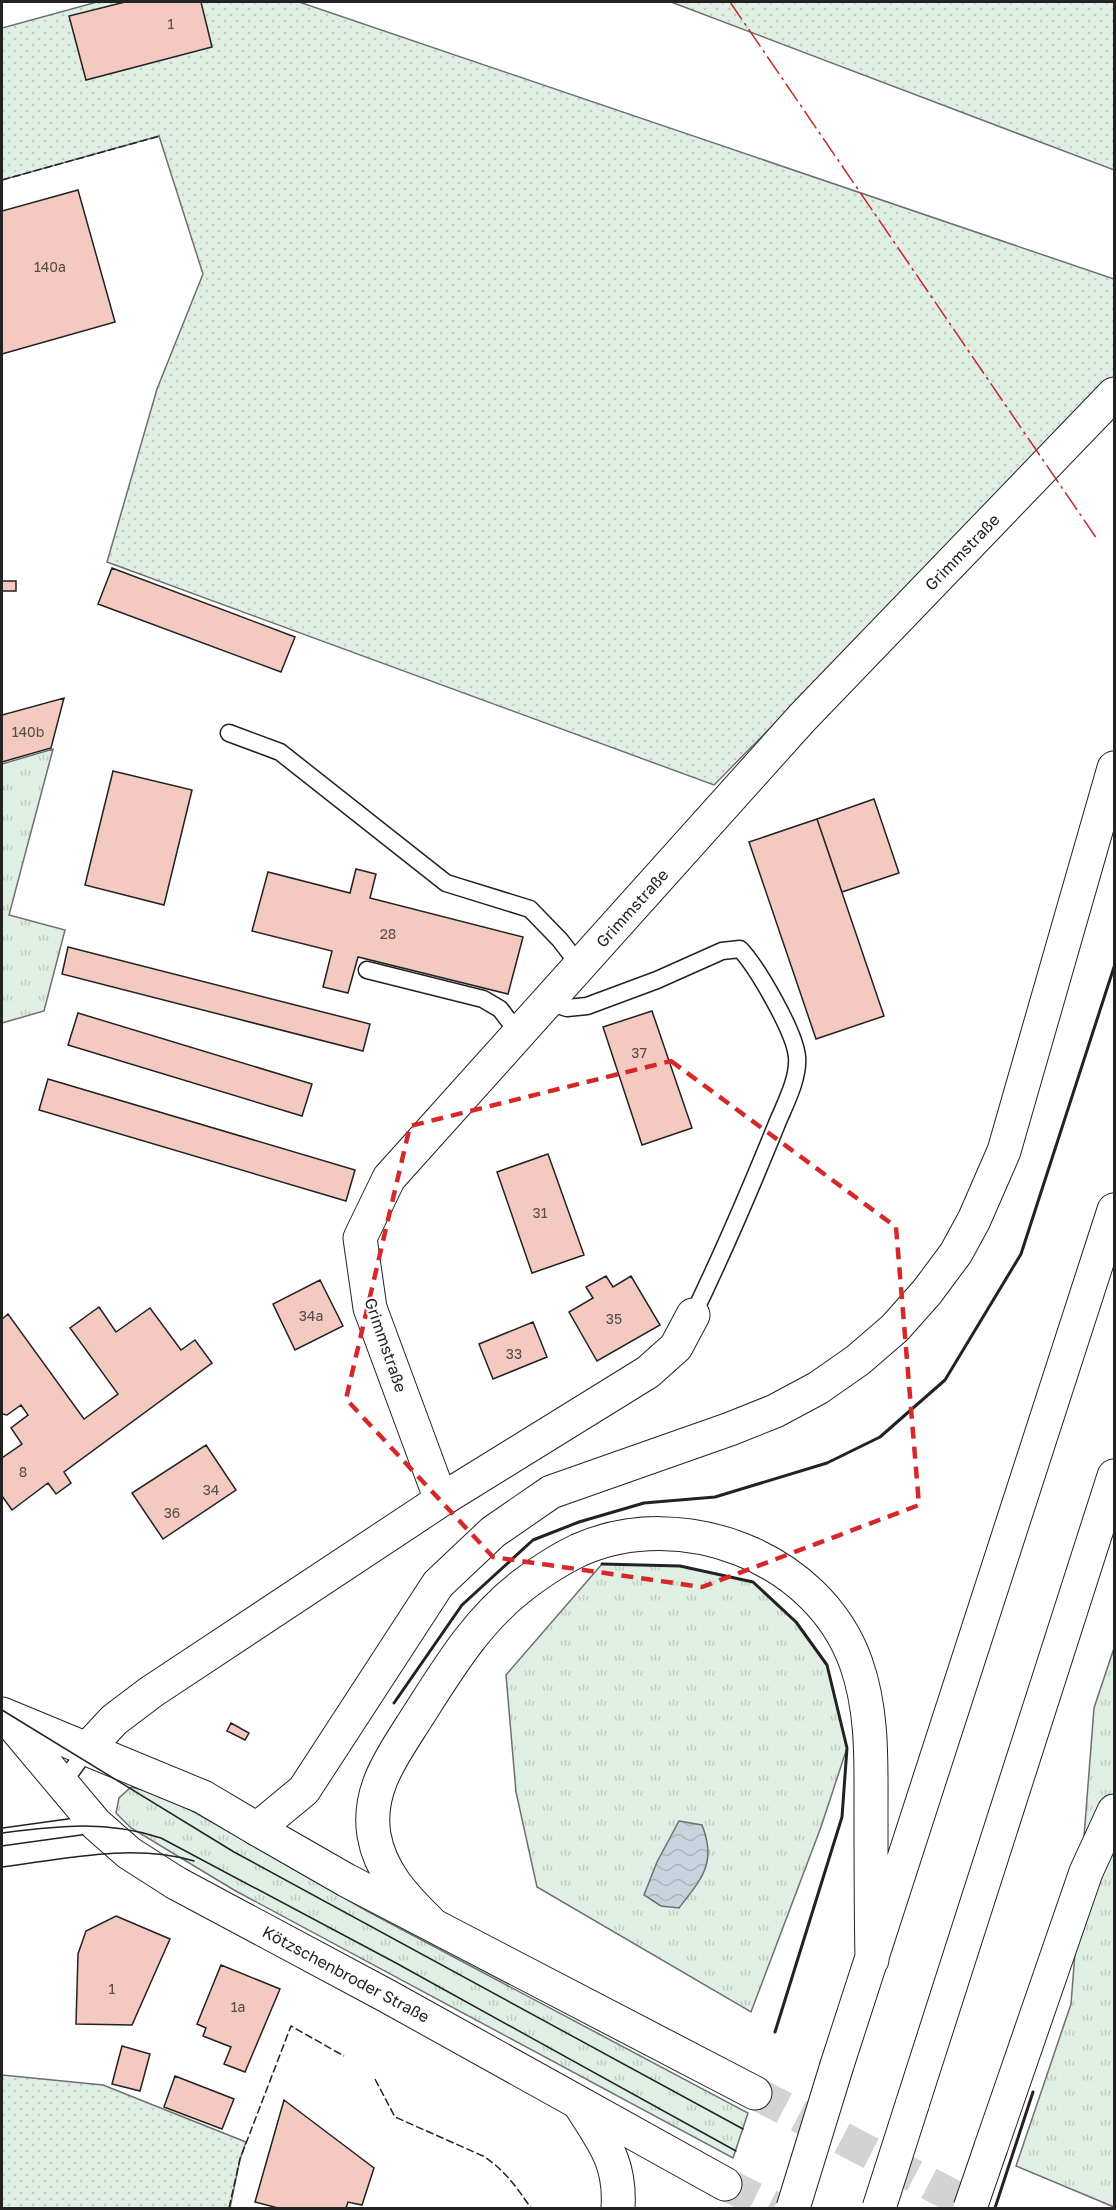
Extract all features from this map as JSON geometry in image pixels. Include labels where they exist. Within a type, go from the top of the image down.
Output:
[{"type":"main road","name":"Grimmstraße","points":[[441,1500],[370,1308],[360,1238],[389,1178],[802,718],[1114,394]]},
{"type":"main road","points":[[257,1829],[304,1790],[438,1584],[494,1532],[551,1492],[730,1429],[775,1411],[818,1388],[858,1360],[887,1334],[927,1292],[956,1253],[975,1220],[1004,1151],[1114,768]]},
{"type":"main road","points":[[793,2208],[837,2065],[1114,1210]]},
{"type":"main road","points":[[88,1748],[114,1720],[151,1692],[441,1500],[648,1372],[676,1347],[693,1315]]},
{"type":"main road","points":[[879,2208],[1114,1476]]},
{"type":"main road","points":[[429,1922],[403,1896],[385,1868],[374,1834],[375,1794],[385,1769],[412,1725],[473,1634],[522,1586],[580,1550],[612,1540],[677,1534],[707,1538],[735,1546],[762,1558],[788,1574],[810,1593],[829,1615],[855,1659],[868,1708],[871,1750],[872,1960]]},
{"type":"main road","name":"Kötzschenbroder Straße","points":[[4,1715],[203,1797],[346,1880],[755,2093]]},
{"type":"main road","name":"Kötzschenbroder Straße","points":[[4,1715],[96,1824],[129,1853],[176,1883],[725,2184]]},
{"type":"main road","points":[[970,2208],[1086,1872],[1114,1811]]},
{"type":"main road","points":[[579,2103],[611,2156],[620,2183],[618,2208]]},
{"type":"lane","points":[[229,733],[280,752],[446,883],[530,909],[560,940],[580,966]]},
{"type":"lane","points":[[548,1002],[567,1008],[587,1006],[657,980],[722,951],[740,949],[750,960],[792,1035],[798,1059],[787,1099],[728,1241],[693,1315]]},
{"type":"lane","points":[[367,970],[483,999],[500,1009],[519,1034]]},
{"type":"lane","points":[[62,1784],[88,1748]]},
{"type":"lane","points":[[2,1837],[96,1824]]},
{"type":"highlighted area","points":[[671,1061],[896,1227],[919,1505],[702,1587],[493,1557],[346,1399],[410,1126]]},
{"type":"green space","points":[[97,2],[299,2],[1114,279],[1114,379],[714,785],[107,562],[157,389],[203,274],[159,136],[2,180],[2,28]]},
{"type":"green space","points":[[671,2],[1114,2],[1114,170]]},
{"type":"green space","points":[[53,749],[9,915],[65,930],[44,1011],[2,1023],[2,764]]},
{"type":"green space","points":[[602,1564],[680,1566],[753,1582],[796,1622],[827,1665],[847,1748],[821,1827],[751,2012],[537,1887],[516,1792],[506,1675]]},
{"type":"green space","points":[[1114,1648],[1114,2207],[1016,2166],[1071,2004],[1094,1708]]},
{"type":"green space","points":[[131,1787],[166,1796],[367,1911],[748,2113],[733,2158],[234,1890],[131,1828],[116,1813],[119,1798]]},
{"type":"green space","points":[[2,2075],[103,2085],[246,2142],[240,2159],[230,2208],[2,2208]]},
{"type":"water","points":[[679,1821],[702,1825],[708,1850],[705,1870],[679,1908],[661,1906],[644,1895],[657,1862]]},
{"type":"building","points":[[125,2],[201,2],[212,47],[86,80],[69,16]]},
{"type":"building","points":[[78,190],[115,322],[2,354],[2,211]]},
{"type":"building","points":[[112,568],[295,637],[281,672],[98,604]]},
{"type":"building","points":[[2,581],[16,581],[16,591],[2,591]]},
{"type":"building","points":[[64,698],[51,748],[2,762],[2,715]]},
{"type":"building","points":[[113,771],[192,790],[164,905],[85,885]]},
{"type":"building","points":[[874,799],[899,873],[842,892],[817,819]]},
{"type":"building","points":[[817,819],[884,1016],[816,1039],[749,842]]},
{"type":"building","points":[[356,869],[376,874],[370,898],[523,937],[508,994],[358,957],[348,993],[323,987],[332,951],[252,931],[268,872],[350,893]]},
{"type":"building","points":[[68,947],[370,1024],[363,1051],[62,974]]},
{"type":"building","points":[[652,1011],[692,1128],[642,1145],[603,1027]]},
{"type":"building","points":[[78,1013],[312,1084],[302,1116],[68,1045]]},
{"type":"building","points":[[48,1079],[355,1170],[346,1201],[39,1110]]},
{"type":"building","points":[[548,1154],[584,1255],[532,1273],[497,1172]]},
{"type":"building","points":[[606,1276],[613,1287],[631,1276],[660,1325],[597,1361],[569,1312],[593,1298],[586,1287]]},
{"type":"building","points":[[320,1280],[343,1326],[295,1350],[273,1304]]},
{"type":"building","points":[[99,1307],[116,1332],[150,1308],[181,1350],[195,1340],[212,1363],[64,1472],[71,1483],[56,1494],[48,1483],[12,1510],[2,1496],[2,1458],[22,1444],[11,1428],[28,1415],[21,1405],[7,1415],[2,1414],[2,1319],[8,1314],[84,1419],[118,1394],[70,1328]]},
{"type":"building","points":[[533,1322],[547,1357],[493,1379],[479,1344]]},
{"type":"building","points":[[206,1445],[236,1490],[163,1539],[132,1493]]},
{"type":"building","points":[[231,1723],[249,1733],[245,1740],[227,1731]]},
{"type":"building","points":[[116,1916],[170,1939],[132,2025],[76,2024],[78,1954],[86,1931]]},
{"type":"building","points":[[221,1965],[280,1989],[245,2072],[224,2064],[231,2047],[203,2036],[206,2028],[197,2024]]},
{"type":"building","points":[[122,2046],[150,2054],[140,2091],[112,2084]]},
{"type":"building","points":[[175,2076],[234,2099],[222,2129],[164,2107]]},
{"type":"building","points":[[284,2100],[374,2168],[362,2205],[348,2202],[346,2208],[278,2208],[255,2202]]},
{"type":"tunnel","points":[[755,2093],[976,2208]]},
{"type":"tunnel","points":[[725,2184],[774,2208]]},
{"type":"tram line","points":[[2,1710],[234,1852],[743,2129]]},
{"type":"tram line","points":[[2,1833],[82,1826],[121,1829],[161,1838],[396,1963],[736,2151]]},
{"type":"tram line","points":[[2,1867],[98,1854],[123,1853],[147,1853],[194,1861]]},
{"type":"fence","points":[[2,180],[160,136]]},
{"type":"fence","points":[[229,2208],[240,2159],[291,2026],[344,2056]]},
{"type":"fence","points":[[375,2079],[395,2117],[491,2161],[504,2173],[531,2208]]},
{"type":"wall","points":[[394,1703],[462,1605],[533,1540],[579,1522],[644,1503],[715,1497],[827,1463],[880,1437],[945,1380],[1021,1254],[1114,967]]},
{"type":"wall","points":[[602,1564],[680,1566],[753,1582],[796,1622],[827,1665],[847,1748],[842,1817],[775,2032]]},
{"type":"wall","points":[[995,2208],[1033,2092]]},
{"type":"power","points":[[730,2],[1097,539]]}]
